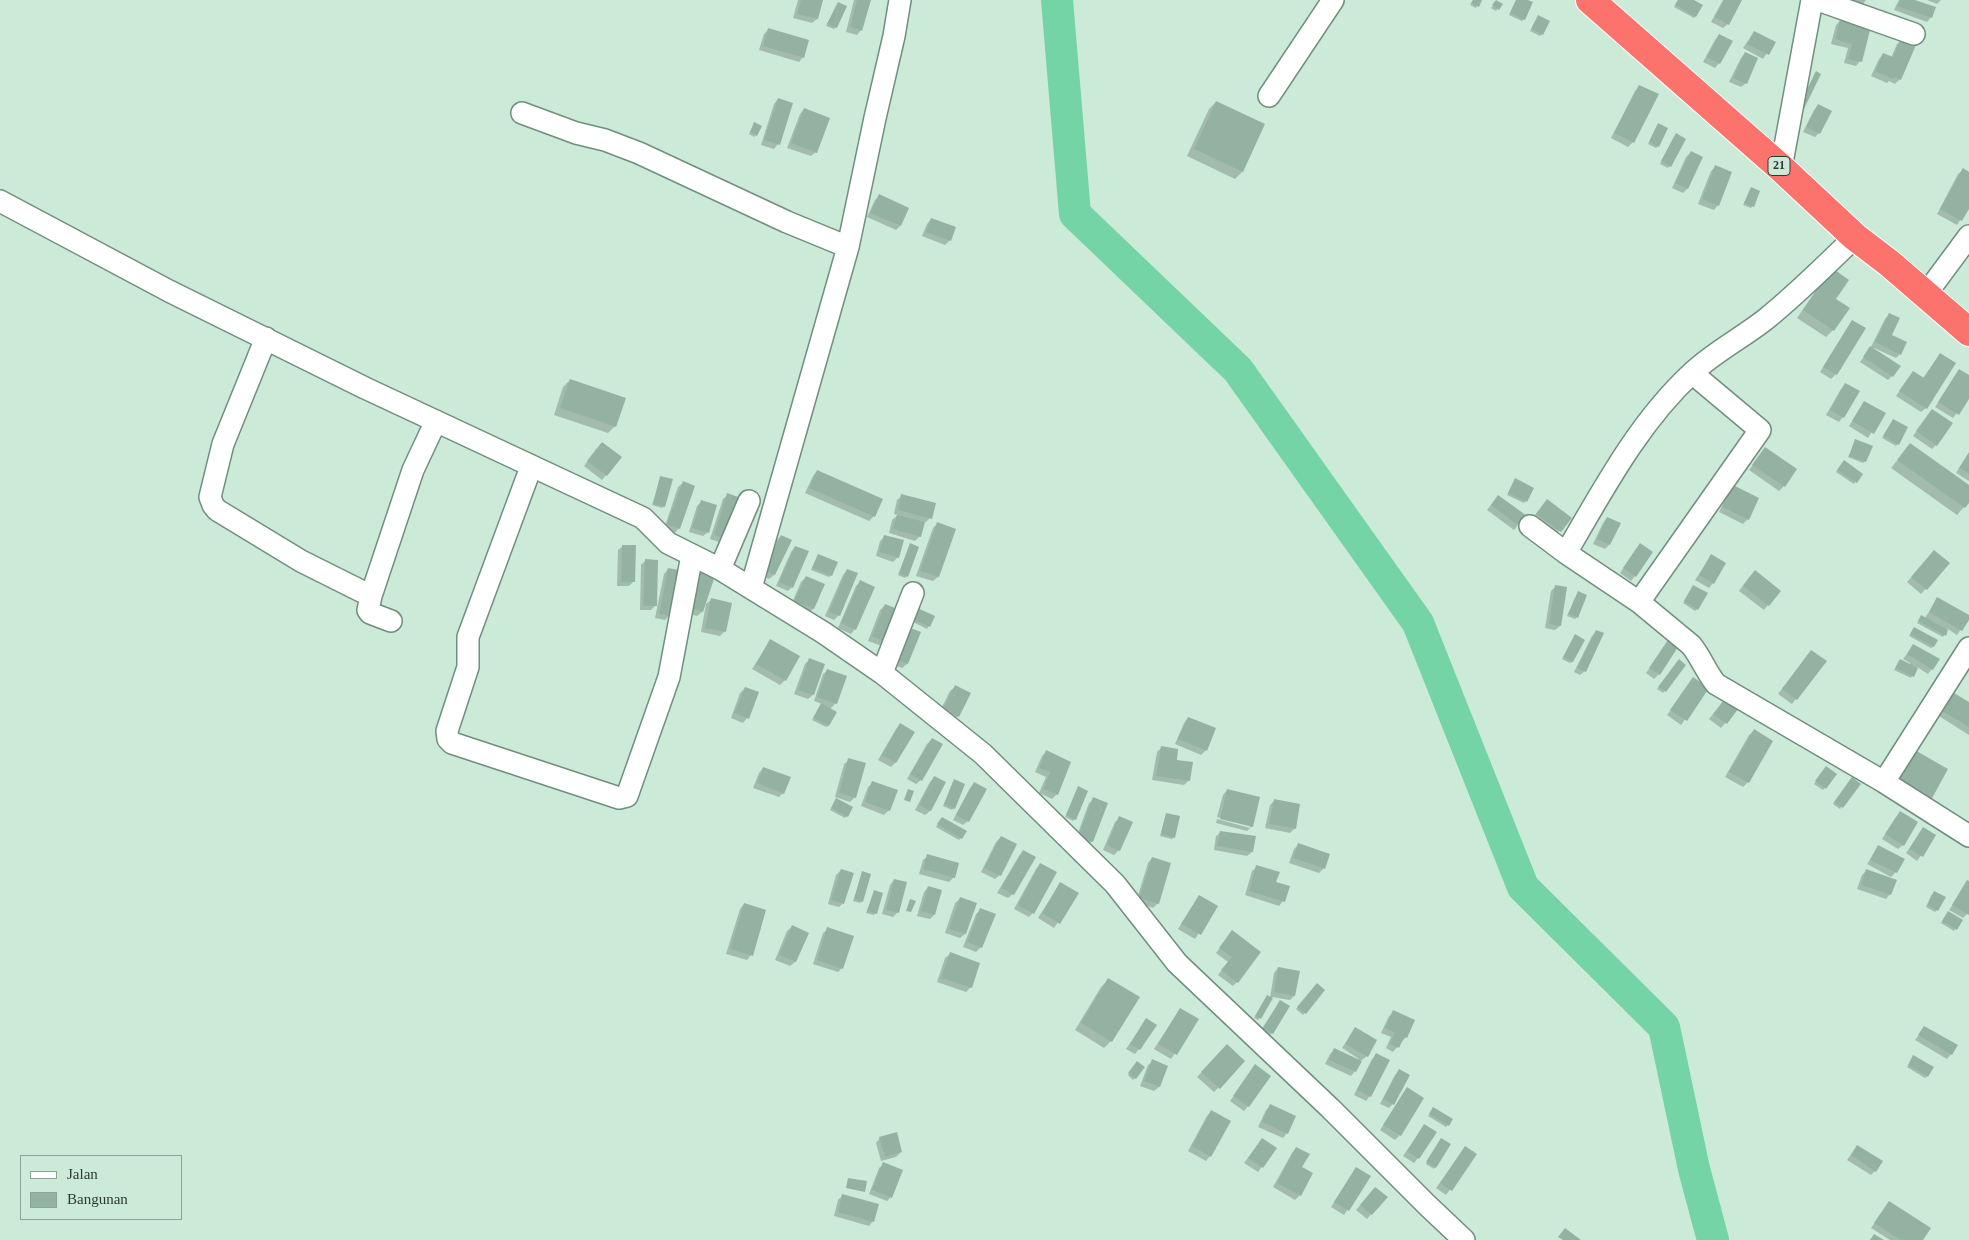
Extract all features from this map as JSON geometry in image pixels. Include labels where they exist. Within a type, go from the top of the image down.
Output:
[{"type":"highway","name":"21","points":[[1590,0],[1781,168],[1856,237],[1969,332]]},
{"type":"street","points":[[751,588],[848,247],[894,36],[900,0]]},
{"type":"street","points":[[1269,96],[1333,0]]},
{"type":"street","points":[[1781,168],[1812,0]]},
{"type":"street","points":[[1818,0],[1914,34]]},
{"type":"street","points":[[522,113],[639,153],[787,222],[848,247]]},
{"type":"street","points":[[0,202],[169,291],[531,467],[643,518],[668,542],[720,569],[824,633],[882,673],[983,754],[1115,884],[1177,963],[1330,1108],[1427,1206],[1464,1240]]},
{"type":"street","points":[[1926,294],[1969,236]]},
{"type":"street","points":[[1566,553],[1617,465],[1653,415],[1692,373],[1721,349],[1775,311],[1808,283],[1856,237]]},
{"type":"street","points":[[266,338],[223,444],[210,497],[213,505],[217,510],[301,561],[371,596]]},
{"type":"street","points":[[1639,602],[1760,430],[1692,373]]},
{"type":"street","points":[[391,621],[370,613],[368,610],[371,596],[413,470],[436,421]]},
{"type":"street","points":[[531,467],[468,637],[468,666],[447,731],[448,739],[452,742],[619,798],[627,796],[669,677],[692,555]]},
{"type":"street","points":[[720,569],[749,501]]},
{"type":"street","points":[[1530,526],[1566,553],[1639,602],[1691,645],[1697,652],[1709,676],[1716,684],[1884,782],[1969,836]]},
{"type":"street","points":[[882,673],[913,593]]},
{"type":"street","points":[[1884,782],[1969,648]]},
{"type":"building","points":[[801,0],[823,0],[818,19],[797,14]]},
{"type":"building","points":[[857,0],[871,0],[862,31],[850,27]]},
{"type":"building","points":[[1473,0],[1482,0],[1479,7],[1471,3]]},
{"type":"building","points":[[1496,0],[1503,4],[1499,10],[1492,5]]},
{"type":"building","points":[[1516,0],[1533,2],[1525,20],[1510,13]]},
{"type":"building","points":[[1678,0],[1694,0],[1703,5],[1696,17],[1675,5]]},
{"type":"building","points":[[1724,0],[1742,0],[1729,25],[1715,17]]},
{"type":"building","points":[[1900,0],[1915,0],[1936,7],[1932,18],[1897,6]]},
{"type":"building","points":[[838,2],[847,6],[837,28],[827,24]]},
{"type":"building","points":[[1538,15],[1550,21],[1543,35],[1531,29]]},
{"type":"building","points":[[1840,19],[1866,25],[1865,28],[1870,30],[1862,62],[1848,59],[1852,44],[1835,39]]},
{"type":"building","points":[[768,28],[809,40],[804,58],[763,46]]},
{"type":"building","points":[[1754,31],[1776,42],[1769,55],[1747,44]]},
{"type":"building","points":[[1719,34],[1733,41],[1720,64],[1707,57]]},
{"type":"building","points":[[1901,38],[1916,45],[1901,80],[1894,77],[1893,79],[1875,71],[1883,53],[1893,57]]},
{"type":"building","points":[[1745,52],[1758,58],[1747,84],[1733,78]]},
{"type":"building","points":[[1816,71],[1821,74],[1799,119],[1794,116]]},
{"type":"building","points":[[1639,85],[1659,94],[1634,143],[1614,133]]},
{"type":"building","points":[[778,98],[793,103],[780,145],[764,140]]},
{"type":"building","points":[[1216,101],[1265,124],[1243,172],[1194,149]]},
{"type":"building","points":[[1818,104],[1832,111],[1820,134],[1806,127]]},
{"type":"building","points":[[804,108],[830,118],[817,153],[791,143]]},
{"type":"building","points":[[754,122],[762,126],[757,136],[750,132]]},
{"type":"building","points":[[1658,123],[1668,128],[1659,147],[1649,142]]},
{"type":"building","points":[[1676,133],[1686,139],[1671,167],[1661,161]]},
{"type":"building","points":[[1691,151],[1703,157],[1688,189],[1675,183]]},
{"type":"building","points":[[1715,165],[1732,172],[1719,206],[1702,199]]},
{"type":"building","points":[[1963,168],[1969,172],[1969,209],[1962,221],[1940,209]]},
{"type":"building","points":[[1751,187],[1760,191],[1754,207],[1744,203]]},
{"type":"building","points":[[879,194],[909,208],[901,226],[870,213]]},
{"type":"building","points":[[931,218],[956,227],[951,241],[926,232]]},
{"type":"building","points":[[1832,268],[1849,280],[1836,299],[1850,308],[1834,331],[1803,310]]},
{"type":"building","points":[[1889,313],[1900,318],[1892,335],[1907,342],[1901,355],[1875,342]]},
{"type":"building","points":[[1852,320],[1866,328],[1837,375],[1823,367]]},
{"type":"building","points":[[1870,346],[1901,366],[1893,377],[1863,357]]},
{"type":"building","points":[[1940,353],[1956,363],[1927,409],[1899,391],[1913,371],[1924,378]]},
{"type":"building","points":[[1959,369],[1969,375],[1969,399],[1959,415],[1938,402]]},
{"type":"building","points":[[570,379],[626,398],[616,427],[560,408]]},
{"type":"building","points":[[1845,383],[1860,391],[1844,418],[1830,410]]},
{"type":"building","points":[[1864,401],[1886,413],[1874,434],[1852,421]]},
{"type":"building","points":[[1932,409],[1953,423],[1937,446],[1916,431]]},
{"type":"building","points":[[1893,419],[1908,427],[1899,445],[1883,436]]},
{"type":"building","points":[[1855,439],[1873,446],[1866,462],[1849,456]]},
{"type":"building","points":[[602,442],[622,457],[607,476],[587,461]]},
{"type":"building","points":[[1910,443],[1969,485],[1969,503],[1965,508],[1897,460]]},
{"type":"building","points":[[1765,447],[1797,469],[1785,487],[1752,465]]},
{"type":"building","points":[[1969,453],[1969,474],[1959,468]]},
{"type":"building","points":[[1844,460],[1863,474],[1857,483],[1837,470]]},
{"type":"building","points":[[817,470],[883,499],[875,517],[809,488]]},
{"type":"building","points":[[660,476],[673,479],[665,507],[653,504]]},
{"type":"building","points":[[1515,478],[1534,488],[1527,502],[1508,493]]},
{"type":"building","points":[[683,481],[695,486],[680,529],[667,524]]},
{"type":"building","points":[[1733,485],[1759,498],[1749,520],[1722,507]]},
{"type":"building","points":[[727,493],[741,498],[727,539],[714,535]]},
{"type":"building","points":[[901,494],[936,503],[932,519],[898,510]]},
{"type":"building","points":[[1498,495],[1527,516],[1519,526],[1491,505]]},
{"type":"building","points":[[1547,499],[1572,518],[1561,532],[1536,514]]},
{"type":"building","points":[[701,500],[717,505],[709,533],[692,528]]},
{"type":"building","points":[[897,515],[925,522],[921,537],[892,529]]},
{"type":"building","points":[[1607,517],[1621,523],[1610,545],[1597,539]]},
{"type":"building","points":[[937,522],[956,529],[939,577],[920,571]]},
{"type":"building","points":[[781,535],[792,540],[775,575],[764,570]]},
{"type":"building","points":[[884,535],[904,540],[899,558],[879,552]]},
{"type":"building","points":[[910,543],[919,547],[908,577],[899,573]]},
{"type":"building","points":[[1640,543],[1653,552],[1636,577],[1623,568]]},
{"type":"building","points":[[622,545],[636,545],[635,582],[621,582]]},
{"type":"building","points":[[795,546],[809,551],[793,588],[779,582]]},
{"type":"building","points":[[1934,550],[1950,563],[1927,590],[1911,577]]},
{"type":"building","points":[[818,554],[838,562],[832,576],[812,568]]},
{"type":"building","points":[[1711,554],[1726,563],[1714,584],[1699,575]]},
{"type":"building","points":[[645,559],[658,560],[657,606],[643,606]]},
{"type":"building","points":[[668,568],[679,570],[670,616],[659,614]]},
{"type":"building","points":[[847,569],[858,573],[840,616],[829,612]]},
{"type":"building","points":[[697,570],[715,576],[703,612],[685,606]]},
{"type":"building","points":[[1755,570],[1781,591],[1769,606],[1743,586]]},
{"type":"building","points":[[806,576],[825,584],[814,609],[794,601]]},
{"type":"building","points":[[860,580],[875,587],[856,630],[841,623]]},
{"type":"building","points":[[1555,585],[1567,587],[1561,626],[1549,624]]},
{"type":"building","points":[[1693,585],[1708,593],[1698,610],[1684,601]]},
{"type":"building","points":[[1578,591],[1587,595],[1578,618],[1568,614]]},
{"type":"building","points":[[1937,597],[1969,615],[1969,620],[1962,631],[1929,612]]},
{"type":"building","points":[[711,598],[732,603],[726,632],[705,628]]},
{"type":"building","points":[[885,604],[900,610],[887,643],[872,636]]},
{"type":"building","points":[[913,606],[935,616],[930,627],[908,617]]},
{"type":"building","points":[[1921,615],[1948,630],[1946,636],[1918,621]]},
{"type":"building","points":[[905,626],[921,632],[908,664],[892,658]]},
{"type":"building","points":[[1914,627],[1938,640],[1934,647],[1910,634]]},
{"type":"building","points":[[1596,630],[1604,633],[1586,672],[1577,668]]},
{"type":"building","points":[[1575,634],[1585,640],[1573,662],[1563,657]]},
{"type":"building","points":[[1670,637],[1680,644],[1660,675],[1649,668]]},
{"type":"building","points":[[770,639],[800,656],[786,681],[756,664]]},
{"type":"building","points":[[1913,644],[1940,659],[1933,670],[1907,654]]},
{"type":"building","points":[[1811,650],[1827,661],[1797,700],[1782,689]]},
{"type":"building","points":[[809,658],[825,664],[814,695],[798,690]]},
{"type":"building","points":[[1679,659],[1686,665],[1666,692],[1658,687]]},
{"type":"building","points":[[1900,659],[1918,668],[1914,677],[1895,668]]},
{"type":"building","points":[[827,669],[847,676],[837,704],[817,697]]},
{"type":"building","points":[[1693,677],[1709,688],[1687,721],[1670,710]]},
{"type":"building","points":[[955,685],[971,693],[959,717],[943,709]]},
{"type":"building","points":[[745,687],[759,692],[749,719],[734,713]]},
{"type":"building","points":[[1954,693],[1969,702],[1969,727],[1942,711]]},
{"type":"building","points":[[1728,695],[1741,705],[1727,724],[1713,714]]},
{"type":"building","points":[[821,703],[837,712],[829,726],[813,718]]},
{"type":"building","points":[[1188,717],[1216,728],[1207,751],[1178,739]]},
{"type":"building","points":[[900,723],[915,732],[896,763],[882,755]]},
{"type":"building","points":[[1754,729],[1773,741],[1749,783],[1729,772]]},
{"type":"building","points":[[932,738],[943,744],[922,781],[910,774]]},
{"type":"building","points":[[1161,746],[1178,749],[1177,760],[1193,762],[1190,781],[1156,776]]},
{"type":"building","points":[[1913,749],[1948,769],[1930,802],[1894,781]]},
{"type":"building","points":[[1046,750],[1071,762],[1058,795],[1043,789],[1050,772],[1039,768]]},
{"type":"building","points":[[848,758],[866,763],[856,798],[839,793]]},
{"type":"building","points":[[1826,766],[1837,774],[1826,789],[1815,781]]},
{"type":"building","points":[[763,767],[791,777],[784,794],[757,783]]},
{"type":"building","points":[[934,776],[946,782],[931,811],[919,805]]},
{"type":"building","points":[[1852,777],[1861,784],[1843,808],[1834,802]]},
{"type":"building","points":[[954,779],[965,784],[955,809],[944,804]]},
{"type":"building","points":[[872,781],[898,790],[890,811],[865,802]]},
{"type":"building","points":[[974,782],[987,789],[969,822],[956,815]]},
{"type":"building","points":[[1078,786],[1088,791],[1076,820],[1066,815]]},
{"type":"building","points":[[908,789],[914,791],[910,802],[904,800]]},
{"type":"building","points":[[1227,789],[1260,797],[1253,827],[1220,819]]},
{"type":"building","points":[[1093,797],[1108,803],[1093,842],[1078,837]]},
{"type":"building","points":[[836,798],[853,807],[848,817],[831,808]]},
{"type":"building","points":[[1274,799],[1300,804],[1296,829],[1269,824]]},
{"type":"building","points":[[1900,811],[1918,822],[1904,846],[1885,834]]},
{"type":"building","points":[[1166,813],[1180,816],[1175,838],[1161,834]]},
{"type":"building","points":[[1119,816],[1133,822],[1120,851],[1107,845]]},
{"type":"building","points":[[942,817],[967,831],[962,839],[937,824]]},
{"type":"building","points":[[1923,827],[1936,835],[1923,857],[1909,849]]},
{"type":"building","points":[[1220,831],[1256,836],[1253,852],[1217,846]]},
{"type":"building","points":[[1001,836],[1017,844],[1001,876],[984,868]]},
{"type":"building","points":[[1298,843],[1330,854],[1325,869],[1293,858]]},
{"type":"building","points":[[1878,845],[1905,859],[1897,873],[1870,860]]},
{"type":"building","points":[[1023,850],[1036,857],[1014,895],[1001,888]]},
{"type":"building","points":[[927,854],[959,863],[955,878],[923,869]]},
{"type":"building","points":[[1152,857],[1171,863],[1159,904],[1139,898]]},
{"type":"building","points":[[1040,863],[1057,872],[1034,914],[1018,905]]},
{"type":"building","points":[[1256,865],[1280,872],[1276,882],[1290,886],[1285,902],[1249,891]]},
{"type":"building","points":[[841,869],[854,873],[844,904],[831,900]]},
{"type":"building","points":[[1866,869],[1897,880],[1891,895],[1861,885]]},
{"type":"building","points":[[862,871],[871,874],[863,902],[854,899]]},
{"type":"building","points":[[894,879],[907,882],[899,913],[886,910]]},
{"type":"building","points":[[1967,880],[1969,881],[1969,915],[1952,905]]},
{"type":"building","points":[[1060,882],[1079,893],[1060,924],[1042,913]]},
{"type":"building","points":[[928,886],[942,890],[935,915],[921,911]]},
{"type":"building","points":[[874,890],[883,893],[877,914],[867,911]]},
{"type":"building","points":[[1934,891],[1946,897],[1938,911],[1927,905]]},
{"type":"building","points":[[1199,895],[1218,906],[1201,935],[1181,924]]},
{"type":"building","points":[[960,897],[977,903],[966,934],[949,929]]},
{"type":"building","points":[[910,899],[916,901],[911,912],[906,911]]},
{"type":"building","points":[[744,903],[766,910],[753,956],[730,949]]},
{"type":"building","points":[[980,908],[996,914],[982,948],[967,942]]},
{"type":"building","points":[[1948,911],[1963,920],[1957,930],[1942,921]]},
{"type":"building","points":[[792,925],[809,933],[796,962],[779,955]]},
{"type":"building","points":[[827,927],[854,936],[843,969],[817,960]]},
{"type":"building","points":[[1232,930],[1261,952],[1238,983],[1221,970],[1232,957],[1219,948]]},
{"type":"building","points":[[950,952],[980,963],[972,988],[941,978]]},
{"type":"building","points":[[1278,967],[1300,971],[1295,996],[1274,992]]},
{"type":"building","points":[[1108,978],[1140,997],[1112,1042],[1081,1023]]},
{"type":"building","points":[[1317,983],[1325,990],[1306,1014],[1297,1007]]},
{"type":"building","points":[[1267,995],[1273,998],[1261,1019],[1255,1016]]},
{"type":"building","points":[[1280,1000],[1290,1006],[1273,1034],[1263,1028]]},
{"type":"building","points":[[1180,1008],[1199,1019],[1177,1055],[1158,1044]]},
{"type":"building","points":[[1393,1010],[1415,1020],[1407,1038],[1404,1037],[1399,1048],[1390,1044],[1395,1033],[1385,1028]]},
{"type":"building","points":[[1146,1018],[1157,1025],[1140,1050],[1130,1044]]},
{"type":"building","points":[[1924,1026],[1958,1045],[1952,1055],[1918,1035]]},
{"type":"building","points":[[1355,1027],[1377,1040],[1368,1057],[1345,1044]]},
{"type":"building","points":[[1227,1044],[1245,1061],[1220,1089],[1201,1072]]},
{"type":"building","points":[[1334,1048],[1362,1061],[1356,1072],[1329,1060]]},
{"type":"building","points":[[1376,1053],[1390,1060],[1371,1097],[1357,1090]]},
{"type":"building","points":[[1913,1055],[1934,1067],[1928,1077],[1908,1065]]},
{"type":"building","points":[[1152,1059],[1168,1066],[1160,1087],[1144,1081]]},
{"type":"building","points":[[1137,1061],[1145,1067],[1136,1079],[1128,1073]]},
{"type":"building","points":[[1255,1064],[1271,1076],[1249,1107],[1233,1096]]},
{"type":"building","points":[[1399,1069],[1410,1075],[1394,1105],[1383,1099]]},
{"type":"building","points":[[1407,1087],[1424,1098],[1401,1136],[1383,1125]]},
{"type":"building","points":[[1270,1104],[1296,1116],[1288,1134],[1262,1122]]},
{"type":"building","points":[[1433,1107],[1453,1119],[1449,1126],[1429,1114]]},
{"type":"building","points":[[1211,1110],[1231,1121],[1211,1157],[1192,1146]]},
{"type":"building","points":[[1424,1124],[1437,1132],[1419,1159],[1407,1151]]},
{"type":"building","points":[[897,1132],[902,1152],[885,1157],[879,1137]]},
{"type":"building","points":[[1262,1138],[1277,1148],[1263,1168],[1248,1158]]},
{"type":"building","points":[[1441,1138],[1451,1144],[1436,1168],[1426,1162]]},
{"type":"building","points":[[1857,1145],[1883,1161],[1876,1172],[1851,1155]]},
{"type":"building","points":[[1465,1146],[1477,1154],[1452,1191],[1440,1183]]},
{"type":"building","points":[[1296,1147],[1310,1154],[1302,1167],[1313,1173],[1301,1196],[1277,1183]]},
{"type":"building","points":[[883,1162],[903,1170],[892,1198],[872,1190]]},
{"type":"building","points":[[1356,1167],[1371,1176],[1349,1211],[1334,1202]]},
{"type":"building","points":[[848,1178],[867,1181],[865,1192],[846,1188]]},
{"type":"building","points":[[1375,1187],[1388,1197],[1372,1215],[1360,1205]]},
{"type":"building","points":[[842,1194],[879,1204],[874,1222],[838,1212]]},
{"type":"building","points":[[1889,1201],[1931,1228],[1923,1240],[1901,1240],[1874,1223]]},
{"type":"building","points":[[1565,1228],[1581,1240],[1563,1240],[1558,1237]]},
{"type":"building","points":[[1874,1234],[1884,1240],[1870,1240]]},
{"type":"waterway","points":[[1057,0],[1075,214],[1238,370],[1418,623],[1523,887],[1664,1027],[1694,1169],[1713,1240]]}]
